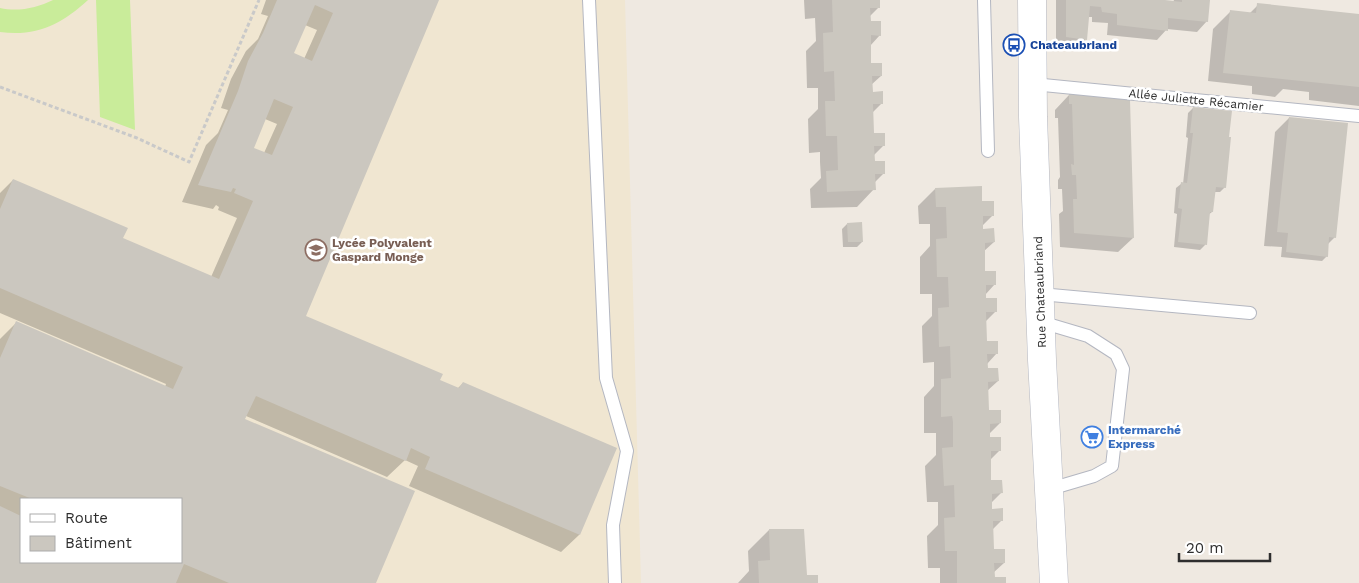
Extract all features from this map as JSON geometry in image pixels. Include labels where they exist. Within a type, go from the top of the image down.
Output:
[{"type":"street","name":"Rue Chateaubriand","points":[[1032,0],[1033,125],[1054,583]]},
{"type":"lane","points":[[589,0],[606,378],[627,451],[613,525],[615,583]]},
{"type":"lane","points":[[984,0],[988,151]]},
{"type":"lane","name":"Allée Juliette Récamier","points":[[1033,84],[1359,116]]},
{"type":"lane","points":[[1040,294],[1250,313]]},
{"type":"lane","points":[[1041,322],[1088,336],[1116,354],[1123,369],[1112,466],[1094,476],[1050,489]]},
{"type":"path","points":[[0,87],[137,138],[189,162],[259,0]]},
{"type":"shaded area","name":"Lycée Polyvalent Gaspard Monge","points":[[0,0],[625,0],[641,583],[0,583]]},
{"type":"green space","points":[[53,0],[88,0],[68,16],[48,27],[26,32],[0,32],[0,8],[14,10],[40,5]]},
{"type":"green space","points":[[96,0],[130,0],[135,130],[100,117]]},
{"type":"building","points":[[277,0],[439,0],[306,316],[443,374],[440,380],[459,388],[463,382],[617,448],[580,535],[425,469],[430,457],[411,448],[406,461],[256,396],[245,419],[415,491],[376,583],[229,583],[184,564],[176,583],[0,583],[0,506],[20,516],[20,563],[182,563],[182,498],[30,498],[0,486],[0,358],[16,321],[173,389],[183,367],[0,288],[0,209],[13,179],[128,228],[123,238],[219,279],[253,201],[234,193],[236,189],[233,188],[231,192],[198,185],[238,91],[248,61],[263,33]],"holes":[[[315,5],[333,13],[312,61],[294,53]],[[274,99],[293,107],[272,155],[254,148]]]},
{"type":"building","points":[[832,0],[880,0],[880,8],[870,8],[871,21],[881,21],[881,36],[871,35],[871,63],[882,63],[882,76],[872,76],[873,92],[883,91],[883,104],[873,104],[874,133],[885,133],[885,146],[874,146],[875,161],[885,161],[885,174],[875,174],[876,190],[827,192],[826,171],[838,170],[837,136],[826,136],[825,101],[835,101],[834,71],[824,72],[823,33],[833,32]]},
{"type":"building","points":[[1066,0],[1165,0],[1182,2],[1182,0],[1210,0],[1208,22],[1168,18],[1168,31],[1117,25],[1117,14],[1102,12],[1101,7],[1090,6],[1087,40],[1066,37]]},
{"type":"building","points":[[1257,3],[1359,14],[1359,87],[1223,73],[1230,10],[1256,13]]},
{"type":"building","points":[[1069,94],[1130,100],[1134,238],[1074,233],[1073,199],[1077,199],[1076,175],[1072,175],[1071,164],[1074,165],[1072,104],[1069,104]]},
{"type":"building","points":[[1193,107],[1232,111],[1226,188],[1216,187],[1213,212],[1210,212],[1207,245],[1178,242],[1182,209],[1178,208],[1181,182],[1187,183],[1193,133],[1190,133]]},
{"type":"building","points":[[1289,117],[1348,123],[1336,238],[1329,237],[1328,257],[1286,252],[1288,233],[1277,232]]},
{"type":"building","points":[[982,186],[982,201],[994,201],[994,216],[983,216],[983,229],[994,228],[995,242],[985,243],[985,271],[996,271],[996,285],[986,285],[986,298],[997,298],[997,312],[986,312],[987,341],[998,341],[998,354],[987,354],[988,368],[998,368],[999,381],[988,382],[989,410],[1001,410],[1001,423],[990,424],[990,437],[1001,437],[1001,451],[991,451],[991,480],[1002,480],[1003,493],[992,494],[992,509],[1003,508],[1003,521],[993,521],[994,549],[1005,549],[1005,563],[994,563],[995,577],[1006,577],[1006,583],[957,583],[957,551],[945,551],[944,518],[955,517],[954,485],[944,486],[942,448],[953,447],[953,422],[952,416],[941,417],[941,379],[951,378],[950,346],[939,347],[938,308],[949,307],[948,277],[937,277],[936,239],[947,238],[946,207],[936,207],[935,188]]},
{"type":"building","points":[[862,222],[863,242],[848,242],[847,223]]},
{"type":"building","points":[[769,529],[804,529],[807,575],[818,575],[818,583],[759,583],[758,561],[770,560]]},
{"type":"place","name":"Chateaubriand","points":[[1014,45]]},
{"type":"place","name":"Lycée Polyvalent Gaspard Monge","points":[[316,250]]},
{"type":"place","name":"Intermarché Express","points":[[1092,437]]}]
